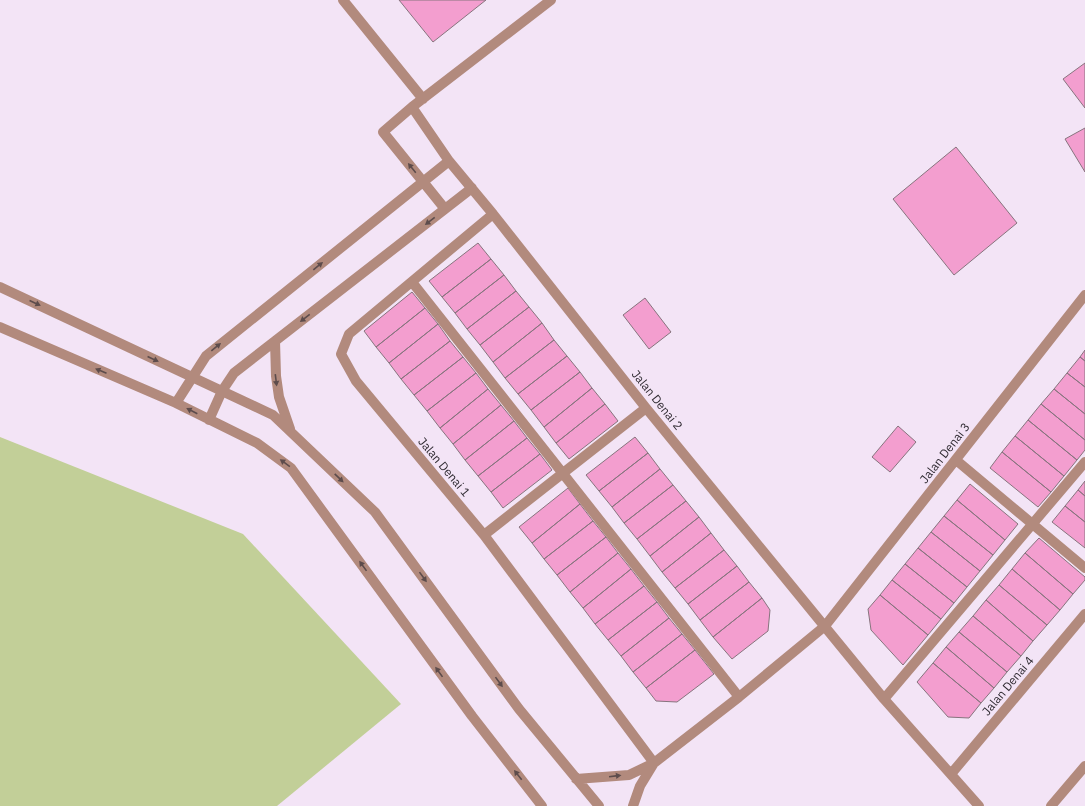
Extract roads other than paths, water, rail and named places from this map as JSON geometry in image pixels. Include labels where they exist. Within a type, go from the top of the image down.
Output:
[{"type":"street","points":[[343,0],[423,99]]},
{"type":"street","points":[[445,209],[383,132],[412,107],[551,0]]},
{"type":"street","name":"Jalan Denai 2","points":[[412,107],[449,161],[493,214],[646,408],[884,699],[980,806]]},
{"type":"street","points":[[176,403],[191,376],[206,356],[449,161]]},
{"type":"street","points":[[209,420],[222,391],[234,373],[472,188]]},
{"type":"street","name":"Jalan Denai 1","points":[[493,214],[349,334],[341,354],[356,381],[484,535],[654,763]]},
{"type":"street","points":[[412,282],[739,697]]},
{"type":"street","points":[[0,287],[273,415],[375,512],[519,709],[599,806]]},
{"type":"street","name":"Jalan Denai 3","points":[[654,763],[739,697],[825,626],[1085,294]]},
{"type":"street","points":[[0,327],[176,403],[257,443],[291,468],[472,716],[542,806]]},
{"type":"street","points":[[275,341],[276,376],[279,397],[291,432]]},
{"type":"street","points":[[484,535],[562,472],[646,408]]},
{"type":"street","points":[[956,460],[1085,568]]},
{"type":"street","points":[[884,699],[1085,462]]},
{"type":"street","name":"Jalan Denai 4","points":[[951,774],[1085,614]]},
{"type":"street","points":[[576,779],[629,775],[654,763]]},
{"type":"street","points":[[634,806],[640,786],[654,763]]},
{"type":"street","points":[[1051,806],[1085,766]]}]
